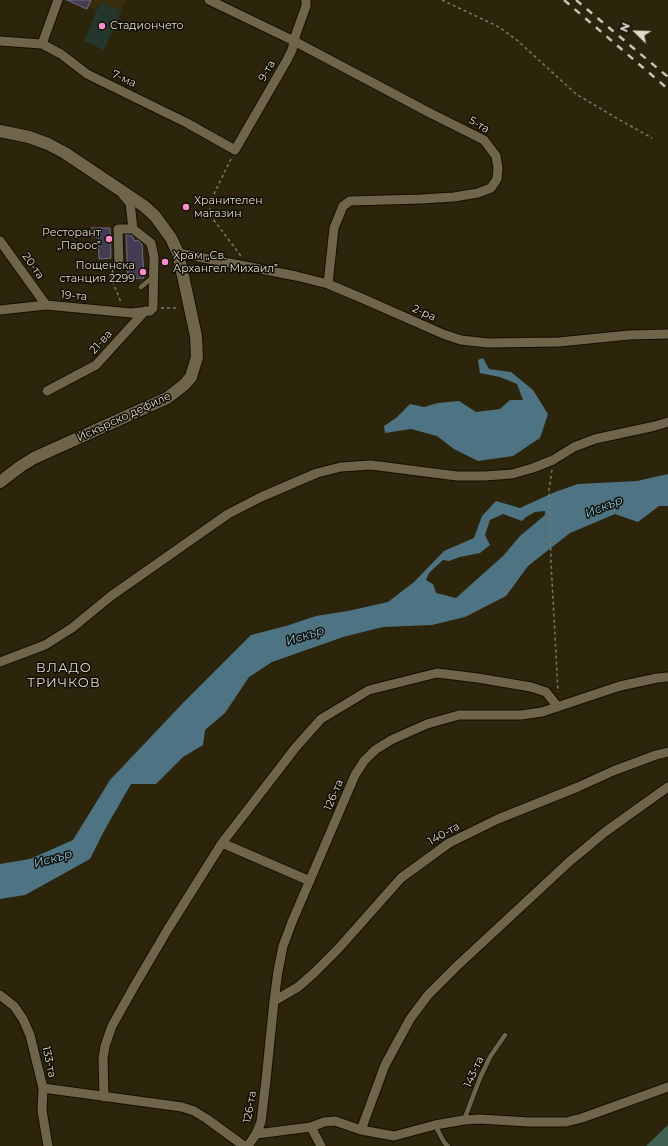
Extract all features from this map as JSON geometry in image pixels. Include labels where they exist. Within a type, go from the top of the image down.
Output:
[{"type":"main road","name":"Искърско дефиле","points":[[0,131],[29,137],[48,144],[115,186],[144,206],[155,216],[171,238],[178,253],[196,336],[197,357],[191,377],[184,385],[166,398],[34,458],[0,482]]},
{"type":"street","points":[[42,44],[58,0]]},
{"type":"street","name":"5-та","points":[[209,0],[294,41],[484,140],[496,156],[498,168],[497,179],[491,188],[478,193],[454,197],[350,201],[343,206],[334,228],[328,284]]},
{"type":"street","name":"9-та","points":[[235,150],[287,60],[306,6],[306,0]]},
{"type":"street","name":"7-ма","points":[[0,41],[42,44],[61,54],[87,74],[187,123],[235,150]]},
{"type":"street","points":[[115,186],[130,203],[133,229]]},
{"type":"street","points":[[119,264],[118,229],[133,229],[151,243],[154,257],[154,276],[149,310]]},
{"type":"street","name":"20-та","points":[[0,241],[46,306]]},
{"type":"street","name":"2-ра","points":[[178,253],[296,276],[328,284],[359,296],[443,334],[461,340],[488,343],[559,342],[629,335],[668,334]]},
{"type":"street","name":"19-та","points":[[0,310],[46,306],[131,313],[149,310]]},
{"type":"street","name":"21-ва","points":[[47,391],[96,365],[149,310]]},
{"type":"street","points":[[0,662],[45,645],[72,628],[111,596],[228,514],[261,497],[317,473],[341,467],[371,465],[457,476],[512,474],[534,468],[554,460],[574,447],[595,439],[668,422]]},
{"type":"street","points":[[655,426],[668,430]]},
{"type":"street","points":[[104,1097],[103,1059],[105,1046],[112,1026],[168,929],[222,843],[296,747],[321,719],[369,690],[436,674],[478,678],[546,692],[558,708]]},
{"type":"street","name":"126-та","points":[[248,1146],[256,1134],[261,1122],[274,1001],[283,946],[355,775],[364,760],[375,750],[391,740],[427,724],[460,715],[521,715],[542,712],[558,708],[620,686],[668,677]]},
{"type":"street","name":"140-та","points":[[274,1001],[298,986],[314,973],[338,949],[400,878],[449,843],[498,819],[578,787],[613,771],[668,752]]},
{"type":"street","points":[[361,1130],[385,1065],[410,1019],[428,995],[568,862],[605,832],[668,787]]},
{"type":"street","points":[[222,843],[310,881]]},
{"type":"street","name":"133-та","points":[[0,995],[14,1006],[23,1019],[30,1035],[36,1054],[38,1072],[43,1088],[42,1111],[48,1146]]},
{"type":"street","points":[[256,1134],[311,1127],[324,1122],[334,1121],[361,1130],[394,1136],[435,1125],[464,1120],[479,1119],[566,1122],[582,1118],[668,1087]]},
{"type":"street","points":[[43,1088],[182,1107],[194,1111],[207,1119],[244,1146]]},
{"type":"street","points":[[311,1127],[321,1146]]},
{"type":"lane","points":[[141,287],[154,276]]},
{"type":"lane","name":"143-та","points":[[464,1120],[480,1078],[490,1057],[506,1035]]},
{"type":"lane","points":[[435,1125],[444,1142],[448,1146]]},
{"type":"path","points":[[442,0],[499,27],[518,41],[576,94],[652,138]]},
{"type":"path","points":[[235,150],[212,198],[210,209],[213,219],[249,267]]},
{"type":"path","points":[[118,312],[121,302],[111,278],[114,268],[119,264]]},
{"type":"path","points":[[149,310],[190,308]]},
{"type":"path","points":[[554,460],[549,488],[558,708]]},
{"type":"shaded area","points":[[71,0],[126,0],[121,11],[101,2],[95,9],[71,2]]},
{"type":"green space","name":"Стадиончето","points":[[100,2],[121,11],[104,50],[84,41]]},
{"type":"green space","points":[[668,1125],[668,1146],[646,1146]]},
{"type":"water","points":[[483,358],[489,369],[511,372],[533,390],[548,414],[540,438],[513,456],[478,461],[454,449],[437,436],[411,429],[385,433],[384,426],[396,418],[410,404],[424,407],[438,403],[459,401],[476,412],[500,409],[510,400],[523,400],[517,384],[500,377],[480,373],[478,360]]},
{"type":"water","name":"Искър","points":[[668,474],[668,506],[659,506],[638,522],[615,514],[570,533],[528,566],[506,596],[465,617],[432,625],[383,627],[343,637],[272,662],[249,677],[225,713],[205,730],[203,745],[183,757],[156,784],[131,784],[90,859],[25,895],[0,899],[0,864],[30,859],[73,840],[110,780],[182,704],[251,635],[316,616],[388,602],[414,582],[444,551],[474,538],[482,516],[496,501],[520,508],[555,492],[578,484],[637,481]],"holes":[[[545,511],[545,515],[520,536],[503,556],[456,598],[436,593],[433,584],[426,580],[429,573],[443,560],[449,561],[480,553],[490,545],[485,535],[490,520],[503,514],[522,521],[535,512]]]},
{"type":"building","points":[[67,0],[91,0],[87,9]]},
{"type":"building","points":[[92,228],[110,228],[111,258],[99,259],[98,237],[92,237]]},
{"type":"building","points":[[126,235],[131,235],[134,241],[138,240],[142,244],[144,278],[128,279]]},
{"type":"railway","points":[[564,0],[668,89]]},
{"type":"railway","points":[[576,0],[668,77]]},
{"type":"place","name":"Стадиончето","points":[[102,26]]},
{"type":"place","name":"Хранителен магазин","points":[[186,207]]},
{"type":"place","name":"Ресторант „Парос‟","points":[[109,239]]},
{"type":"place","name":"Храм „Св. Архангел Михаил‟","points":[[165,262]]},
{"type":"place","name":"Пощенска станция 2299","points":[[143,272]]},
{"type":"district","name":"ВЛАДО ТРИЧКОВ","points":[[64,676]]}]
